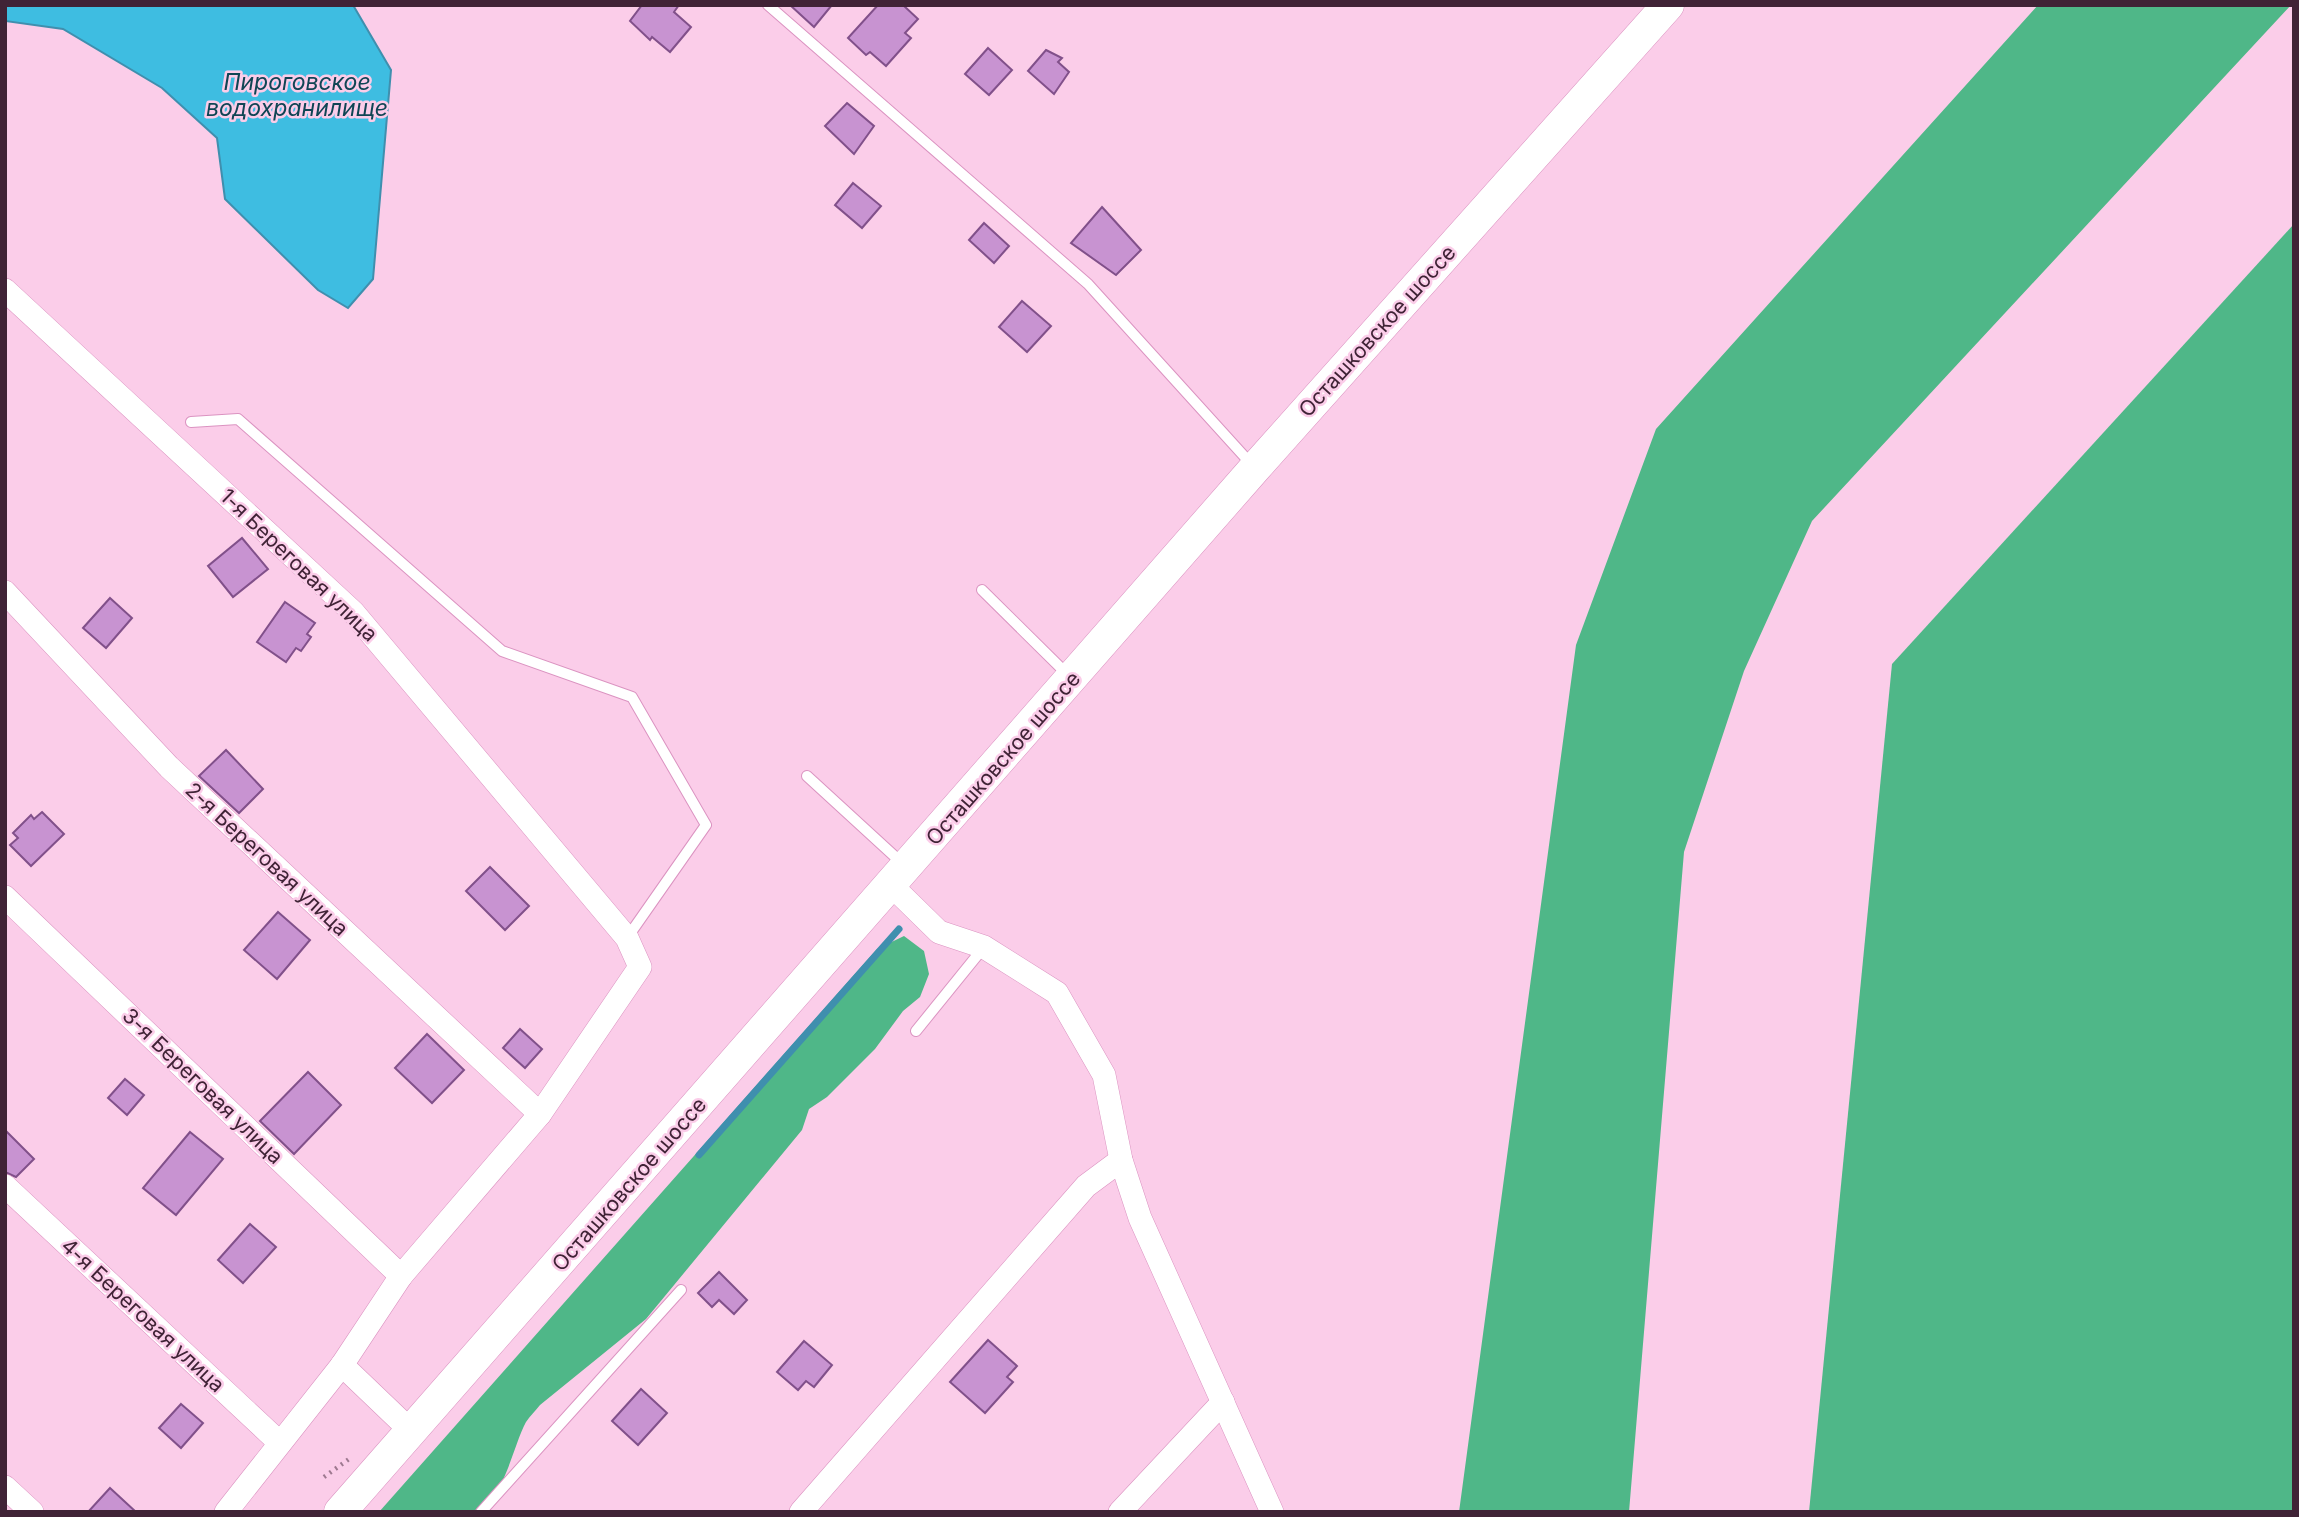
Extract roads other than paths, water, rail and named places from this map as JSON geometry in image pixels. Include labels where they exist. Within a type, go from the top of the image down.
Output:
[{"type":"main road","name":"Осташковское шоссе","points":[[340,1512],[900,877],[1255,468],[1668,5]]},
{"type":"street","name":"1-я Береговая улица","points":[[5,290],[353,612],[627,938],[640,967],[540,1114]]},
{"type":"street","name":"2-я Береговая улица","points":[[5,592],[169,767],[540,1114]]},
{"type":"street","points":[[900,877],[939,932],[984,947],[1057,993],[1104,1075],[1122,1160],[1140,1218],[1272,1512]]},
{"type":"street","name":"3-я Береговая улица","points":[[5,897],[401,1276]]},
{"type":"street","points":[[226,1512],[342,1365],[401,1276],[540,1114]]},
{"type":"street","points":[[802,1512],[1086,1186],[1122,1160]]},
{"type":"street","name":"4-я Береговая улица","points":[[5,1186],[280,1443]]},
{"type":"street","points":[[342,1365],[411,1431]]},
{"type":"street","points":[[1120,1512],[1223,1402]]},
{"type":"street","points":[[5,1486],[33,1512]]},
{"type":"lane","points":[[768,5],[1088,284],[1255,468]]},
{"type":"lane","points":[[191,422],[238,419],[502,651],[632,697],[706,825],[627,938]]},
{"type":"lane","points":[[982,590],[1072,679]]},
{"type":"lane","points":[[807,776],[900,877]]},
{"type":"lane","points":[[916,1031],[984,947]]},
{"type":"lane","points":[[481,1512],[681,1290]]},
{"type":"water","name":"Пироговское водохранилище","points":[[5,5],[353,5],[391,70],[373,279],[348,308],[318,290],[225,199],[217,138],[162,88],[63,29],[5,21]]},
{"type":"waterway","points":[[699,1155],[899,929]]}]
